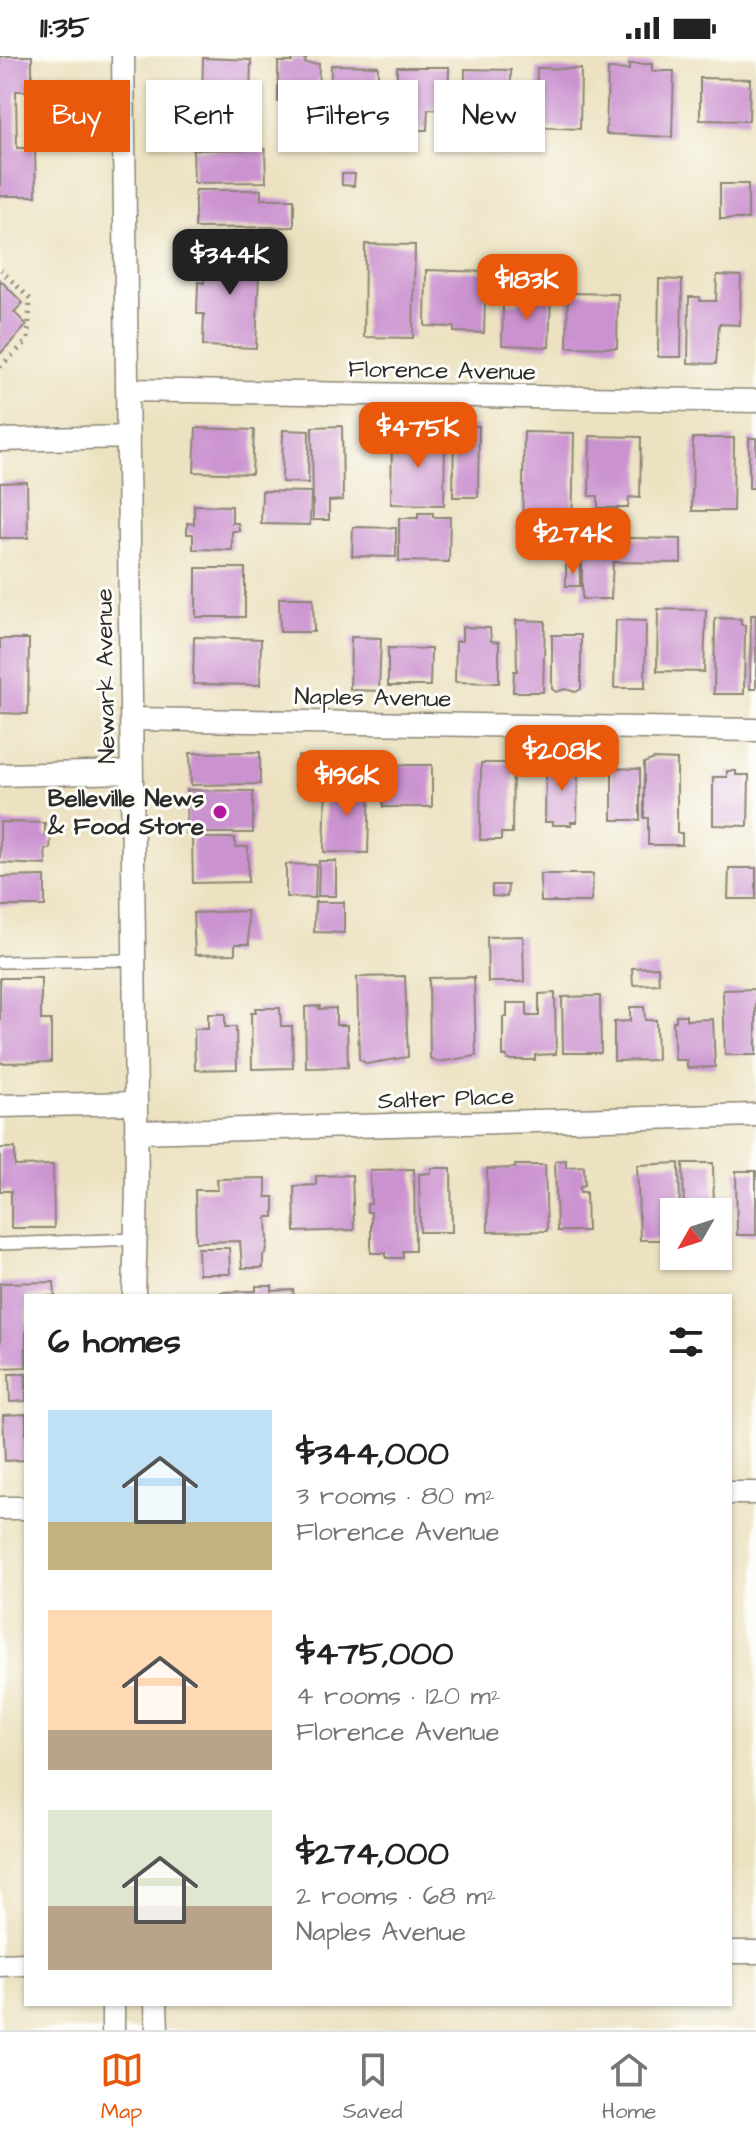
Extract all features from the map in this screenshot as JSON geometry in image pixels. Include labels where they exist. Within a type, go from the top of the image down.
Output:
[{"type":"street","name":"Newark Avenue","points":[[123,56],[136,1103],[134,1294]]},
{"type":"street","name":"Florence Avenue","points":[[128,390],[756,401]]},
{"type":"street","points":[[0,440],[128,437]]},
{"type":"street","name":"Naples Avenue","points":[[132,719],[756,730]]},
{"type":"street","points":[[0,775],[132,772]]},
{"type":"street","points":[[0,1106],[136,1103]]},
{"type":"street","name":"Salter Place","points":[[136,1132],[756,1115]]},
{"type":"street","points":[[732,1493],[756,1493]]},
{"type":"street","points":[[0,1508],[24,1508]]},
{"type":"street","points":[[732,1952],[756,1952]]},
{"type":"street","points":[[0,1965],[24,1964]]},
{"type":"street","points":[[113,2006],[113,2030]]},
{"type":"street","points":[[156,2006],[157,2030]]},
{"type":"lane","points":[[0,962],[134,960]]},
{"type":"lane","points":[[0,1244],[136,1239]]},
{"type":"path","points":[[0,367],[28,340],[30,299],[1,270]]},
{"type":"building","points":[[0,56],[32,56],[32,80],[24,80],[24,91],[16,91],[17,148],[35,152],[36,196],[0,196]]},
{"type":"building","points":[[203,58],[251,60],[250,80],[202,80]]},
{"type":"building","points":[[292,59],[306,59],[305,63],[319,64],[319,80],[278,80],[278,62],[292,62]]},
{"type":"building","points":[[629,64],[652,64],[652,71],[674,71],[672,137],[606,134],[608,69],[629,70]]},
{"type":"building","points":[[331,65],[378,66],[378,80],[331,80]]},
{"type":"building","points":[[397,67],[449,67],[449,80],[434,80],[434,109],[428,109],[427,130],[418,130],[418,80],[397,80]]},
{"type":"building","points":[[537,68],[581,69],[580,129],[545,127],[545,80],[537,80]]},
{"type":"building","points":[[465,69],[511,70],[511,80],[465,80]]},
{"type":"building","points":[[700,78],[750,79],[749,121],[700,120]]},
{"type":"building","points":[[265,149],[266,182],[194,183],[193,152],[262,152]]},
{"type":"building","points":[[342,174],[355,174],[354,186],[342,185]]},
{"type":"building","points":[[720,184],[748,184],[748,219],[720,219]]},
{"type":"building","points":[[195,190],[261,190],[261,199],[294,199],[294,227],[195,228]]},
{"type":"building","points":[[365,244],[415,245],[413,338],[364,337]]},
{"type":"building","points":[[206,246],[260,248],[256,348],[203,346],[204,314],[197,314],[198,282],[204,283]]},
{"type":"building","points":[[426,270],[486,272],[484,333],[454,332],[454,327],[425,326]]},
{"type":"building","points":[[717,275],[741,276],[740,325],[719,324],[716,364],[688,363],[689,297],[716,301]]},
{"type":"building","points":[[659,279],[682,280],[681,357],[658,357]]},
{"type":"building","points":[[0,280],[23,303],[14,312],[27,325],[0,354]]},
{"type":"building","points":[[568,293],[618,294],[617,348],[567,347]]},
{"type":"building","points":[[520,296],[551,297],[549,347],[502,345],[503,304],[520,304]]},
{"type":"building","points":[[342,426],[343,500],[329,501],[329,520],[313,520],[312,427]]},
{"type":"building","points":[[454,426],[479,426],[478,497],[453,497]]},
{"type":"building","points":[[196,428],[254,430],[252,474],[194,472]]},
{"type":"building","points":[[283,430],[309,431],[308,483],[282,482]]},
{"type":"building","points":[[524,432],[574,433],[572,540],[522,539]]},
{"type":"building","points":[[392,436],[445,437],[444,505],[391,504]]},
{"type":"building","points":[[590,436],[641,437],[640,498],[629,497],[628,508],[598,508],[598,496],[589,496]]},
{"type":"building","points":[[693,438],[734,438],[733,511],[692,511]]},
{"type":"building","points":[[749,438],[756,438],[756,488],[749,488]]},
{"type":"building","points":[[27,482],[28,538],[0,538],[0,483]]},
{"type":"building","points":[[262,491],[311,492],[310,525],[261,524]]},
{"type":"building","points":[[194,505],[232,506],[232,523],[238,523],[239,531],[232,531],[232,550],[193,549],[193,534],[187,534],[187,523],[194,524]]},
{"type":"building","points":[[418,513],[450,517],[449,562],[399,561],[399,518],[418,518]]},
{"type":"building","points":[[353,527],[396,528],[396,557],[352,556]]},
{"type":"building","points":[[582,537],[681,539],[681,563],[613,562],[611,599],[582,599]]},
{"type":"building","points":[[566,565],[580,565],[580,586],[566,586]]},
{"type":"building","points":[[196,568],[245,568],[245,617],[196,617]]},
{"type":"building","points":[[279,598],[313,598],[314,632],[280,632]]},
{"type":"building","points":[[658,609],[706,610],[704,672],[657,671]]},
{"type":"building","points":[[751,615],[756,615],[756,689],[750,689]]},
{"type":"building","points":[[715,618],[741,619],[741,625],[745,625],[744,694],[714,694]]},
{"type":"building","points":[[516,620],[545,621],[543,692],[513,692],[514,671],[517,671]]},
{"type":"building","points":[[616,620],[646,621],[645,688],[614,688]]},
{"type":"building","points":[[462,627],[490,628],[491,641],[499,642],[499,683],[455,682],[456,641],[462,641]]},
{"type":"building","points":[[552,635],[581,635],[581,689],[576,692],[565,689],[556,692],[552,689]]},
{"type":"building","points":[[194,637],[261,639],[260,685],[193,684]]},
{"type":"building","points":[[351,637],[381,638],[379,691],[350,690]]},
{"type":"building","points":[[0,639],[29,639],[28,714],[0,713]]},
{"type":"building","points":[[388,648],[431,649],[430,686],[388,686]]},
{"type":"building","points":[[260,752],[260,784],[191,785],[190,753]]},
{"type":"building","points":[[298,756],[312,756],[312,786],[299,786]]},
{"type":"building","points":[[654,759],[677,760],[677,833],[682,833],[682,845],[648,845],[648,818],[644,818],[644,763]]},
{"type":"building","points":[[546,762],[578,762],[577,822],[571,822],[571,825],[545,822]]},
{"type":"building","points":[[481,763],[513,763],[512,833],[501,833],[501,840],[480,840]]},
{"type":"building","points":[[384,765],[432,765],[432,807],[383,807]]},
{"type":"building","points":[[612,768],[640,769],[640,820],[612,820]]},
{"type":"building","points":[[727,771],[749,775],[748,826],[713,825],[713,777],[727,777]]},
{"type":"building","points":[[326,782],[370,783],[368,853],[324,852]]},
{"type":"building","name":"Belleville News & Food Store","points":[[187,790],[253,791],[253,833],[186,833]]},
{"type":"building","points":[[0,822],[45,823],[45,836],[51,836],[50,849],[45,849],[46,865],[0,863]]},
{"type":"building","points":[[192,838],[235,838],[235,847],[248,847],[248,882],[193,883]]},
{"type":"building","points":[[319,861],[336,861],[336,896],[318,896]]},
{"type":"building","points":[[286,864],[316,865],[315,898],[286,897]]},
{"type":"building","points":[[729,868],[756,868],[756,899],[728,899]]},
{"type":"building","points":[[540,874],[593,874],[591,902],[541,902]]},
{"type":"building","points":[[45,876],[45,906],[0,906],[0,877]]},
{"type":"building","points":[[492,885],[508,885],[507,897],[492,896]]},
{"type":"building","points":[[315,902],[344,902],[344,933],[314,932]]},
{"type":"building","points":[[247,911],[249,944],[235,944],[235,954],[195,955],[193,913]]},
{"type":"building","points":[[523,936],[524,982],[488,982],[487,937]]},
{"type":"building","points":[[658,967],[659,984],[633,985],[632,968]]},
{"type":"building","points":[[405,976],[408,1057],[367,1064],[359,1059],[357,977]]},
{"type":"building","points":[[474,977],[476,1056],[438,1062],[430,1058],[429,978]]},
{"type":"building","points":[[0,978],[41,978],[41,1020],[51,1020],[51,1062],[0,1063]]},
{"type":"building","points":[[756,989],[756,1055],[725,1055],[723,990]]},
{"type":"building","points":[[555,993],[556,1054],[535,1055],[535,1060],[507,1060],[507,1056],[503,1056],[503,1017],[507,1017],[507,1003],[527,1003],[527,1016],[539,1016],[539,994]]},
{"type":"building","points":[[600,996],[601,1053],[563,1053],[562,997]]},
{"type":"building","points":[[320,1006],[319,1009],[336,1008],[336,1025],[347,1025],[348,1067],[306,1068],[305,1007]]},
{"type":"building","points":[[630,1007],[644,1007],[645,1020],[656,1020],[657,1060],[614,1061],[614,1022],[630,1021]]},
{"type":"building","points":[[255,1008],[280,1008],[281,1026],[292,1026],[293,1068],[252,1069],[251,1013],[256,1013]]},
{"type":"building","points":[[208,1014],[225,1014],[225,1027],[236,1027],[237,1069],[195,1070],[194,1029],[208,1029]]},
{"type":"building","points":[[676,1015],[686,1015],[686,1020],[713,1019],[715,1067],[687,1068],[687,1060],[675,1060],[673,1021],[676,1021]]},
{"type":"building","points":[[0,1148],[15,1148],[15,1166],[53,1165],[54,1228],[11,1228],[11,1191],[0,1191]]},
{"type":"building","points":[[566,1160],[566,1167],[584,1166],[585,1185],[580,1186],[580,1192],[586,1192],[587,1231],[557,1231],[555,1161]]},
{"type":"building","points":[[679,1163],[680,1198],[660,1198],[660,1240],[640,1240],[637,1165]]},
{"type":"building","points":[[683,1163],[713,1163],[714,1198],[684,1198]]},
{"type":"building","points":[[515,1165],[545,1165],[547,1231],[488,1232],[487,1169],[515,1168]]},
{"type":"building","points":[[431,1168],[451,1168],[452,1232],[420,1232],[419,1174],[431,1173]]},
{"type":"building","points":[[414,1169],[415,1251],[403,1251],[403,1258],[386,1258],[386,1253],[371,1253],[371,1212],[367,1212],[367,1204],[371,1204],[370,1170]]},
{"type":"building","points":[[736,1171],[756,1171],[756,1235],[737,1235]]},
{"type":"building","points":[[352,1175],[354,1230],[295,1232],[294,1186],[316,1185],[316,1176]]},
{"type":"building","points":[[266,1178],[266,1197],[274,1197],[274,1217],[267,1217],[268,1241],[263,1268],[242,1268],[240,1241],[196,1242],[195,1190],[218,1190],[217,1179]]},
{"type":"building","points":[[198,1248],[229,1248],[230,1274],[199,1274]]},
{"type":"building","points":[[54,1282],[55,1294],[24,1294],[24,1367],[0,1368],[0,1283]]},
{"type":"building","points":[[256,1286],[272,1286],[272,1291],[293,1290],[294,1294],[221,1294],[256,1291]]},
{"type":"building","points":[[9,1374],[24,1374],[24,1401],[10,1402]]},
{"type":"building","points":[[24,1414],[24,1460],[5,1461],[3,1415]]},
{"type":"place","name":"Belleville News & Food Store","points":[[220,812]]}]
